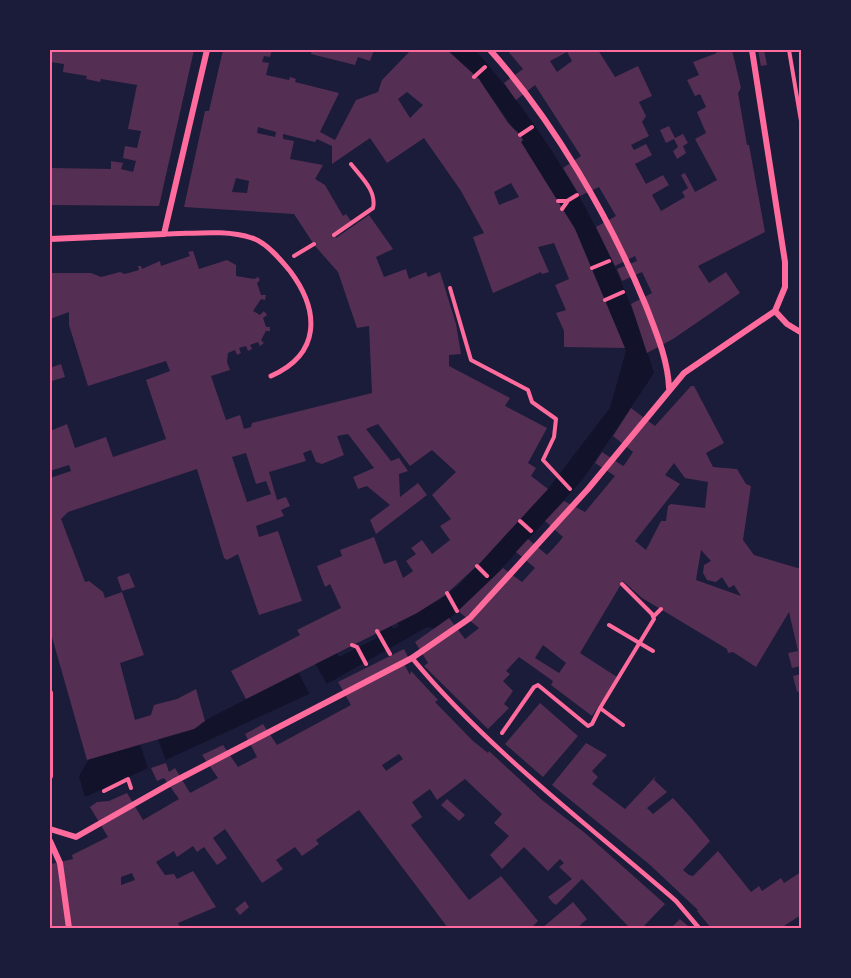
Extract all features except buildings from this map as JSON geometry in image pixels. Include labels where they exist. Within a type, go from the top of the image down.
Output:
[{"type":"street","points":[[164,234],[207,50]]},
{"type":"street","points":[[490,50],[530,98],[582,179],[615,239],[652,321],[669,372],[669,388]]},
{"type":"street","points":[[50,830],[76,837],[165,786],[412,658],[470,618],[588,489],[669,388],[684,373],[775,311],[785,287],[785,262],[752,50]]},
{"type":"street","points":[[50,239],[164,234],[218,234],[253,238],[283,262],[302,286],[311,311],[311,338],[300,357],[288,368],[271,376]]},
{"type":"street","points":[[775,311],[787,324],[801,333]]},
{"type":"street","points":[[50,693],[50,776]]},
{"type":"street","points":[[50,841],[60,863],[69,928]]},
{"type":"lane","points":[[412,658],[440,692],[486,738],[676,901],[699,928]]},
{"type":"path","points":[[789,50],[801,126]]},
{"type":"path","points":[[474,77],[489,64]]},
{"type":"path","points":[[520,135],[535,125]]},
{"type":"path","points":[[334,235],[373,208],[372,192],[351,164]]},
{"type":"path","points":[[562,209],[567,201],[579,193]]},
{"type":"path","points":[[558,201],[567,201]]},
{"type":"path","points":[[283,262],[314,244]]},
{"type":"path","points":[[593,269],[614,259]]},
{"type":"path","points":[[450,288],[465,334],[468,356],[528,390],[532,402],[556,418],[552,442],[543,460],[556,477],[574,492]]},
{"type":"path","points":[[605,300],[626,290]]},
{"type":"path","points":[[520,521],[534,534]]},
{"type":"path","points":[[477,566],[491,581]]},
{"type":"path","points":[[622,584],[654,616]]},
{"type":"path","points":[[446,596],[458,612]]},
{"type":"path","points":[[502,733],[534,687],[538,685],[588,726],[592,724],[654,616],[661,609]]},
{"type":"path","points":[[609,625],[653,651]]},
{"type":"path","points":[[377,632],[391,656]]},
{"type":"path","points":[[357,642],[355,646],[368,668]]},
{"type":"path","points":[[600,708],[623,725]]},
{"type":"path","points":[[104,791],[128,781]]},
{"type":"shaded area","points":[[448,50],[475,50],[533,123],[559,162],[582,202],[623,285],[654,373],[583,479],[492,579],[438,629],[427,627],[309,694],[85,797],[79,776],[89,759],[194,729],[200,726],[200,723],[336,653],[339,657],[377,638],[375,633],[391,625],[393,629],[399,626],[397,622],[439,600],[459,585],[548,489],[610,408],[626,351],[575,228],[521,142],[523,140],[517,130],[515,131],[476,79]]},
{"type":"pier","points":[[315,663],[328,686],[311,697],[298,672]]},
{"type":"pier","points":[[158,739],[167,764],[148,769],[140,744]]}]
